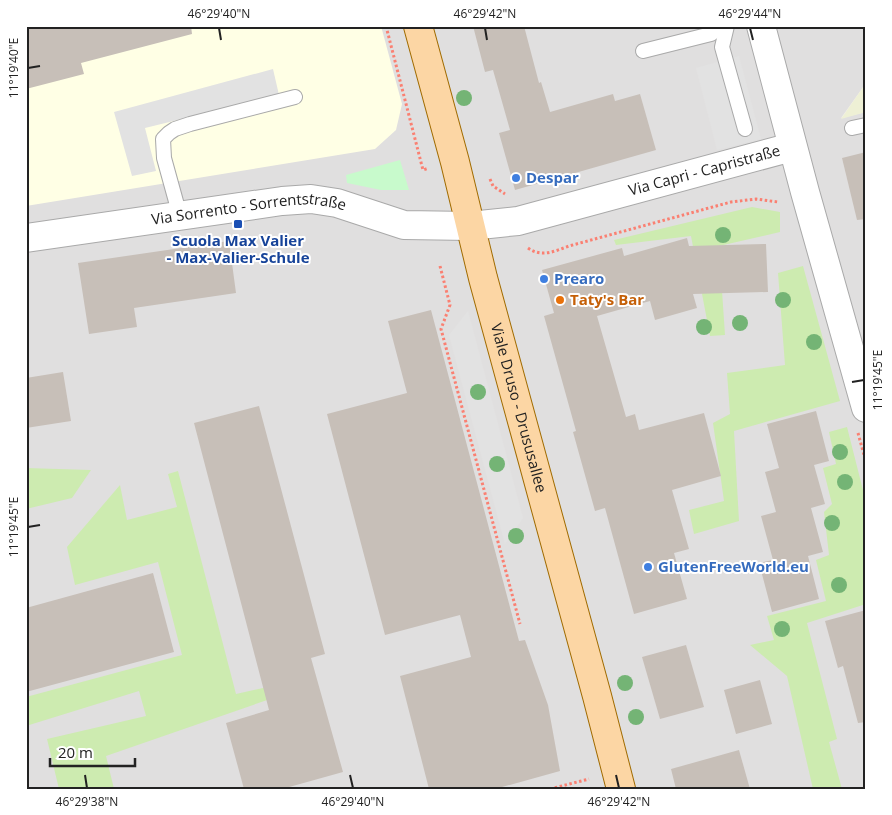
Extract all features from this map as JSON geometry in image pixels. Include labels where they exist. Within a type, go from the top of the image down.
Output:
[{"type":"main road","name":"Viale Druso - Drususallee","points":[[418,26],[618,781]]},
{"type":"street","points":[[760,26],[792,147]]},
{"type":"street","name":"Via Capri - Capristraße","points":[[470,226],[518,221],[792,147],[866,408]]},
{"type":"street","name":"Via Sorrento - Sorrentstraße","points":[[26,238],[282,200],[311,199],[336,203],[404,225],[470,226]]},
{"type":"lane","points":[[643,51],[711,34],[721,26]]},
{"type":"lane","points":[[727,26],[722,47],[745,129]]},
{"type":"lane","points":[[180,216],[164,152],[164,140],[168,133],[190,124],[295,98]]},
{"type":"path","points":[[386,26],[424,170]]},
{"type":"path","points":[[487,171],[493,186],[506,195]]},
{"type":"path","points":[[525,242],[535,252],[548,254],[569,246],[731,202],[756,199],[779,202]]},
{"type":"path","points":[[440,266],[450,305],[441,328],[520,624]]},
{"type":"path","points":[[550,789],[618,781]]},
{"type":"shaded area","points":[[26,26],[866,26],[866,83],[841,118],[866,112],[866,789],[26,789]]},
{"type":"shaded area","points":[[26,26],[381,26],[402,104],[396,130],[375,149],[26,206]]},
{"type":"shaded area","points":[[739,56],[761,139],[717,150],[696,68]]},
{"type":"shaded area","points":[[273,69],[279,95],[145,128],[156,171],[132,176],[114,112]]},
{"type":"shaded area","points":[[866,83],[866,112],[841,119]]},
{"type":"shaded area","points":[[468,311],[523,518],[505,544],[449,335]]},
{"type":"green space","points":[[400,160],[409,190],[381,190],[347,183],[346,175]]},
{"type":"green space","points":[[752,207],[780,212],[780,232],[719,246],[725,335],[710,336],[691,236],[616,245],[614,240]]},
{"type":"green space","points":[[803,266],[840,401],[734,431],[739,521],[694,534],[689,510],[724,501],[713,423],[730,414],[727,373],[785,365],[778,273]]},
{"type":"green space","points":[[847,427],[866,502],[866,604],[807,623],[837,739],[829,742],[842,789],[813,789],[787,676],[750,645],[774,640],[767,616],[826,601],[816,560],[829,555],[824,512],[832,504],[823,468],[836,464],[829,432]]},
{"type":"green space","points":[[26,468],[91,470],[72,498],[26,509]]},
{"type":"green space","points":[[178,471],[236,694],[272,686],[273,698],[106,756],[114,789],[59,789],[47,739],[146,716],[139,691],[26,726],[26,697],[182,655],[158,562],[75,585],[67,547],[120,485],[127,520],[177,507],[168,474]]},
{"type":"building","points":[[26,26],[191,26],[192,34],[81,63],[84,74],[26,89]]},
{"type":"building","points":[[473,26],[524,26],[539,83],[541,82],[550,112],[613,94],[615,101],[640,94],[656,150],[515,190],[499,133],[510,130],[493,70],[485,72]]},
{"type":"building","points":[[866,152],[866,219],[857,220],[842,158]]},
{"type":"building","points":[[687,238],[689,246],[766,244],[768,292],[693,294],[697,308],[655,320],[650,301],[597,316],[626,417],[635,414],[639,430],[704,413],[721,476],[672,490],[689,549],[674,553],[687,599],[634,614],[605,508],[595,511],[573,432],[576,431],[544,316],[554,313],[542,270],[622,248],[624,256]]},
{"type":"building","points":[[229,241],[236,293],[134,308],[137,327],[89,334],[78,263]]},
{"type":"building","points":[[431,310],[519,641],[525,640],[548,705],[560,771],[495,789],[429,789],[400,676],[471,657],[460,615],[385,635],[327,414],[407,393],[388,321]]},
{"type":"building","points":[[63,372],[71,421],[26,428],[26,378]]},
{"type":"building","points":[[259,406],[325,654],[311,658],[343,772],[282,789],[244,789],[226,723],[269,710],[194,423]]},
{"type":"building","points":[[816,411],[829,461],[814,465],[825,504],[811,508],[823,552],[808,556],[819,599],[772,612],[759,563],[773,560],[761,516],[776,512],[765,472],[779,468],[767,424]]},
{"type":"building","points":[[153,573],[174,652],[26,692],[26,608]]},
{"type":"building","points":[[866,610],[866,722],[858,723],[843,666],[838,668],[825,621]]},
{"type":"building","points":[[686,645],[704,707],[660,719],[642,657]]},
{"type":"building","points":[[760,680],[772,724],[736,734],[724,690]]},
{"type":"building","points":[[739,750],[750,789],[676,789],[671,769]]},
{"type":"place","name":"Despar","points":[[516,178]]},
{"type":"place","name":"Scuola Max Valier - Max-Valier-Schule","points":[[238,224]]},
{"type":"place","name":"Prearo","points":[[544,279]]},
{"type":"place","name":"Taty's Bar","points":[[560,300]]},
{"type":"place","name":"GlutenFreeWorld.eu","points":[[648,567]]}]
